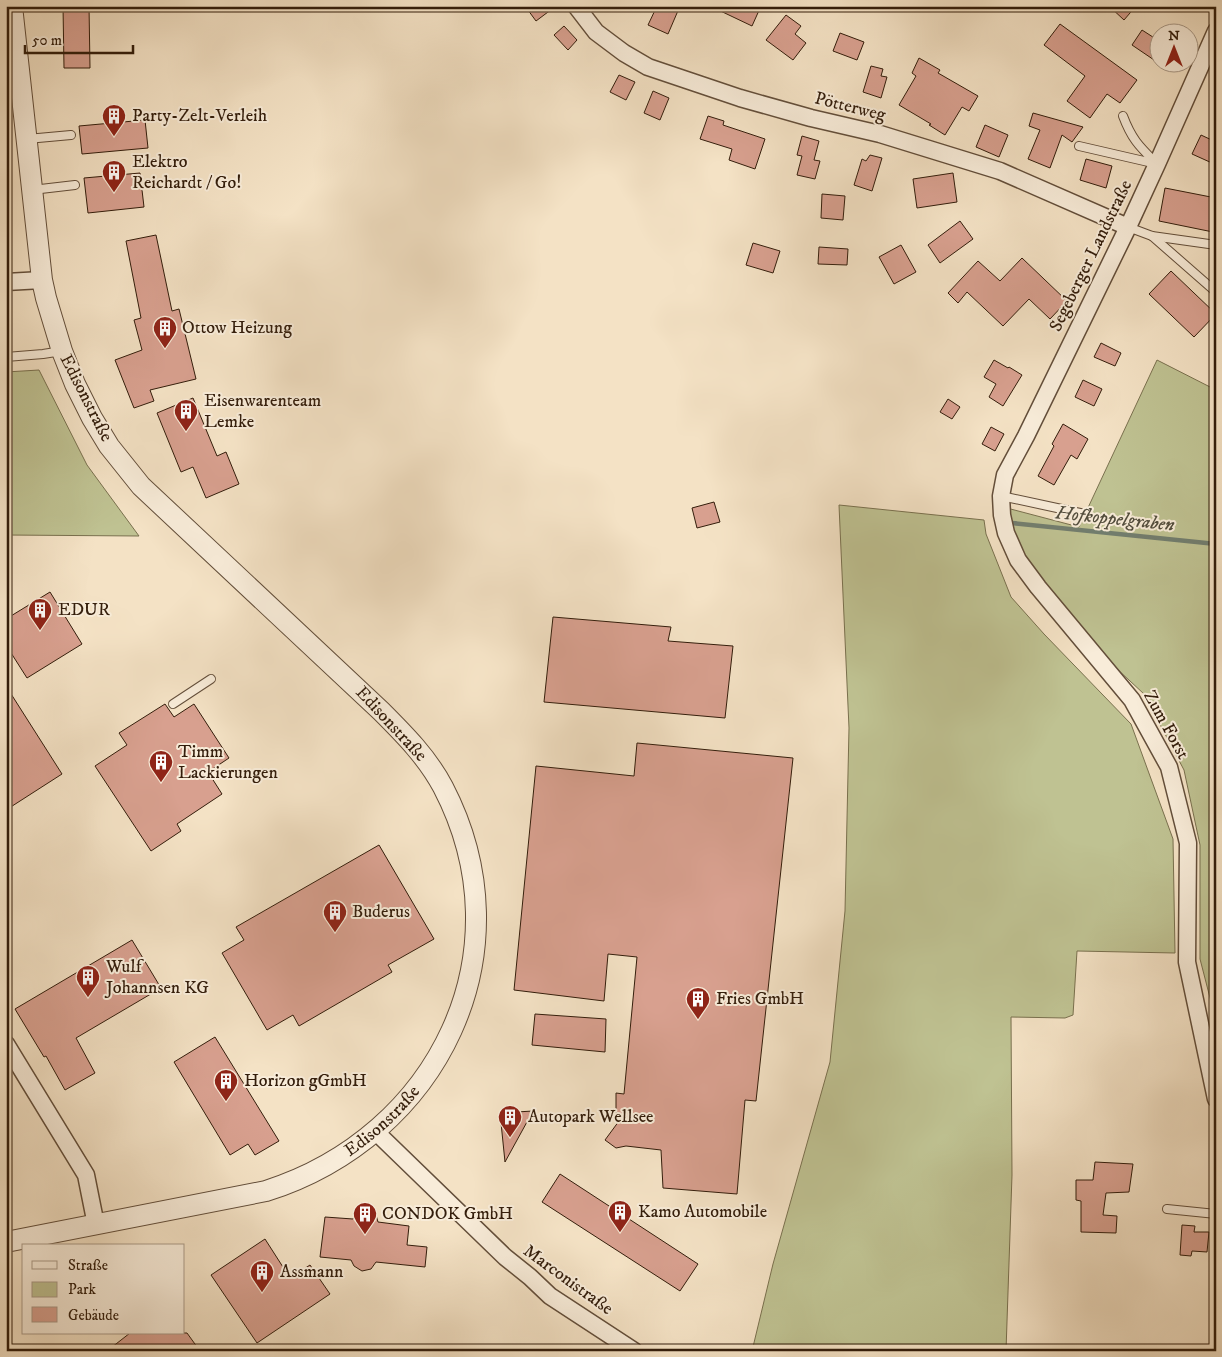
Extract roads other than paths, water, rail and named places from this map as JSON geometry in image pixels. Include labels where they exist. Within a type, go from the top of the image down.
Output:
[{"type":"street","name":"Edisonstraße","points":[[6,1242],[266,1191],[314,1173],[351,1150],[395,1113],[430,1068],[452,1031],[467,990],[473,960],[476,923],[470,861],[458,821],[434,772],[407,737],[381,711],[141,486],[109,446],[92,418],[75,384],[62,351],[42,280],[12,6]]},
{"type":"street","name":"Pötterweg","points":[[576,6],[596,32],[624,53],[648,67],[749,100],[811,118],[880,134],[1000,171],[1128,227]]},
{"type":"street","name":"Segeberger Landstraße","points":[[1001,496],[1005,475],[1026,436],[1158,164],[1216,31]]},
{"type":"street","points":[[6,282],[42,280]]},
{"type":"street","name":"Zum Forst","points":[[1001,496],[1002,515],[1006,533],[1018,560],[1038,587],[1132,700],[1169,768],[1188,843],[1187,962],[1216,1099]]},
{"type":"street","points":[[6,1044],[86,1175],[96,1225]]},
{"type":"street","name":"Marconistraße","points":[[375,1131],[504,1257],[530,1277],[550,1296],[634,1351]]},
{"type":"lane","points":[[1123,116],[1128,130],[1135,141],[1158,164]]},
{"type":"lane","points":[[27,139],[71,134]]},
{"type":"lane","points":[[1079,146],[1158,164]]},
{"type":"lane","points":[[32,190],[75,185]]},
{"type":"lane","points":[[1128,227],[1152,236],[1216,245]]},
{"type":"lane","points":[[1152,236],[1216,292]]},
{"type":"lane","points":[[6,357],[62,351]]},
{"type":"lane","points":[[1001,496],[1085,514]]},
{"type":"lane","points":[[173,704],[211,679]]},
{"type":"lane","points":[[1167,1209],[1216,1214]]},
{"type":"waterway","name":"Hofkoppelgraben","points":[[1012,523],[1216,544]]},
{"type":"place","name":"Party-Zelt-Verleih","points":[[114,137]]},
{"type":"place","name":"Elektro Reichardt / Go!","points":[[114,193]]},
{"type":"place","name":"Ottow Heizung","points":[[165,349]]},
{"type":"place","name":"Eisenwarenteam Lemke","points":[[186,432]]},
{"type":"place","name":"EDUR","points":[[40,631]]},
{"type":"place","name":"Timm Lackierungen","points":[[161,783]]},
{"type":"place","name":"Buderus","points":[[335,933]]},
{"type":"place","name":"Wulf Johannsen KG","points":[[88,998]]},
{"type":"place","name":"Fries GmbH","points":[[698,1020]]},
{"type":"place","name":"Horizon gGmbH","points":[[226,1102]]},
{"type":"place","name":"Autopark Wellsee","points":[[510,1138]]},
{"type":"place","name":"Kamo Automobile","points":[[620,1233]]},
{"type":"place","name":"CONDOK GmbH","points":[[365,1235]]},
{"type":"place","name":"Assmann","points":[[262,1293]]}]
